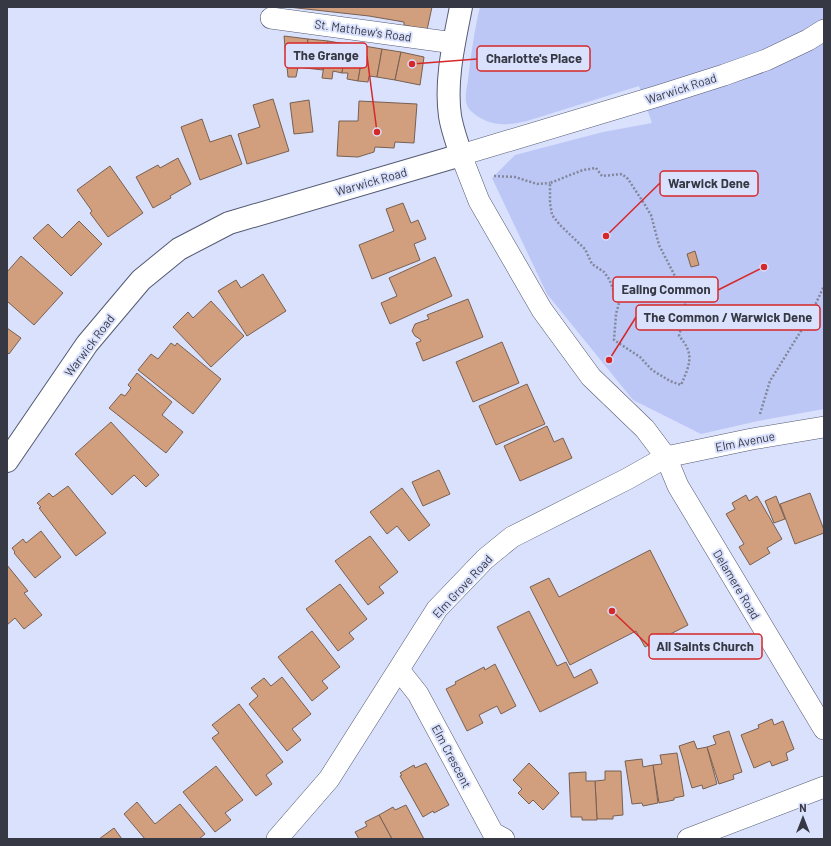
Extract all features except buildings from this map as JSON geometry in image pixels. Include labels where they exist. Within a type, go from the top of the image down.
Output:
[{"type":"street","points":[[461,7],[450,67],[449,97],[451,118],[461,155]]},
{"type":"street","name":"St. Matthew's Road","points":[[271,18],[454,43]]},
{"type":"street","name":"Warwick Road","points":[[7,461],[87,344],[141,280],[179,249],[230,223],[658,96],[766,60],[824,30]]},
{"type":"street","name":"Delamere Road","points":[[461,155],[479,201],[542,310],[591,377],[645,429],[666,457],[678,486],[824,730]]},
{"type":"street","name":"Elm Avenue","points":[[666,457],[752,439],[824,427]]},
{"type":"street","name":"Elm Grove Road","points":[[277,839],[329,779],[437,609],[485,559],[512,537],[627,479],[666,457]]},
{"type":"street","name":"Elm Crescent","points":[[399,670],[418,694],[493,833],[504,839]]},
{"type":"street","points":[[688,839],[824,787]]},
{"type":"path","points":[[494,176],[515,177],[538,184],[550,183],[583,170],[596,168],[602,176],[622,174],[628,179],[651,215],[659,246],[678,282],[685,302],[686,316],[679,336],[687,345],[690,365],[681,385],[670,381],[652,370],[640,357],[614,340],[616,314],[619,303],[604,272],[592,264],[585,250],[552,215],[550,203],[550,183]]},
{"type":"path","points":[[752,439],[770,382],[809,318],[824,286]]},
{"type":"shaded area","points":[[480,7],[824,7],[824,409],[758,421],[701,434],[633,400],[547,294],[492,178],[515,155],[603,132],[652,123],[639,86],[527,121],[502,124],[483,120],[470,109],[467,105],[466,99],[473,44]]},
{"type":"place","name":"Charlotte's Place","points":[[412,64]]},
{"type":"place","name":"The Grange","points":[[377,132]]},
{"type":"place","name":"Warwick Dene","points":[[606,236]]},
{"type":"place","name":"Ealing Common","points":[[764,267]]},
{"type":"place","name":"The Common / Warwick Dene","points":[[609,360]]},
{"type":"place","name":"All Saints Church","points":[[612,611]]}]
